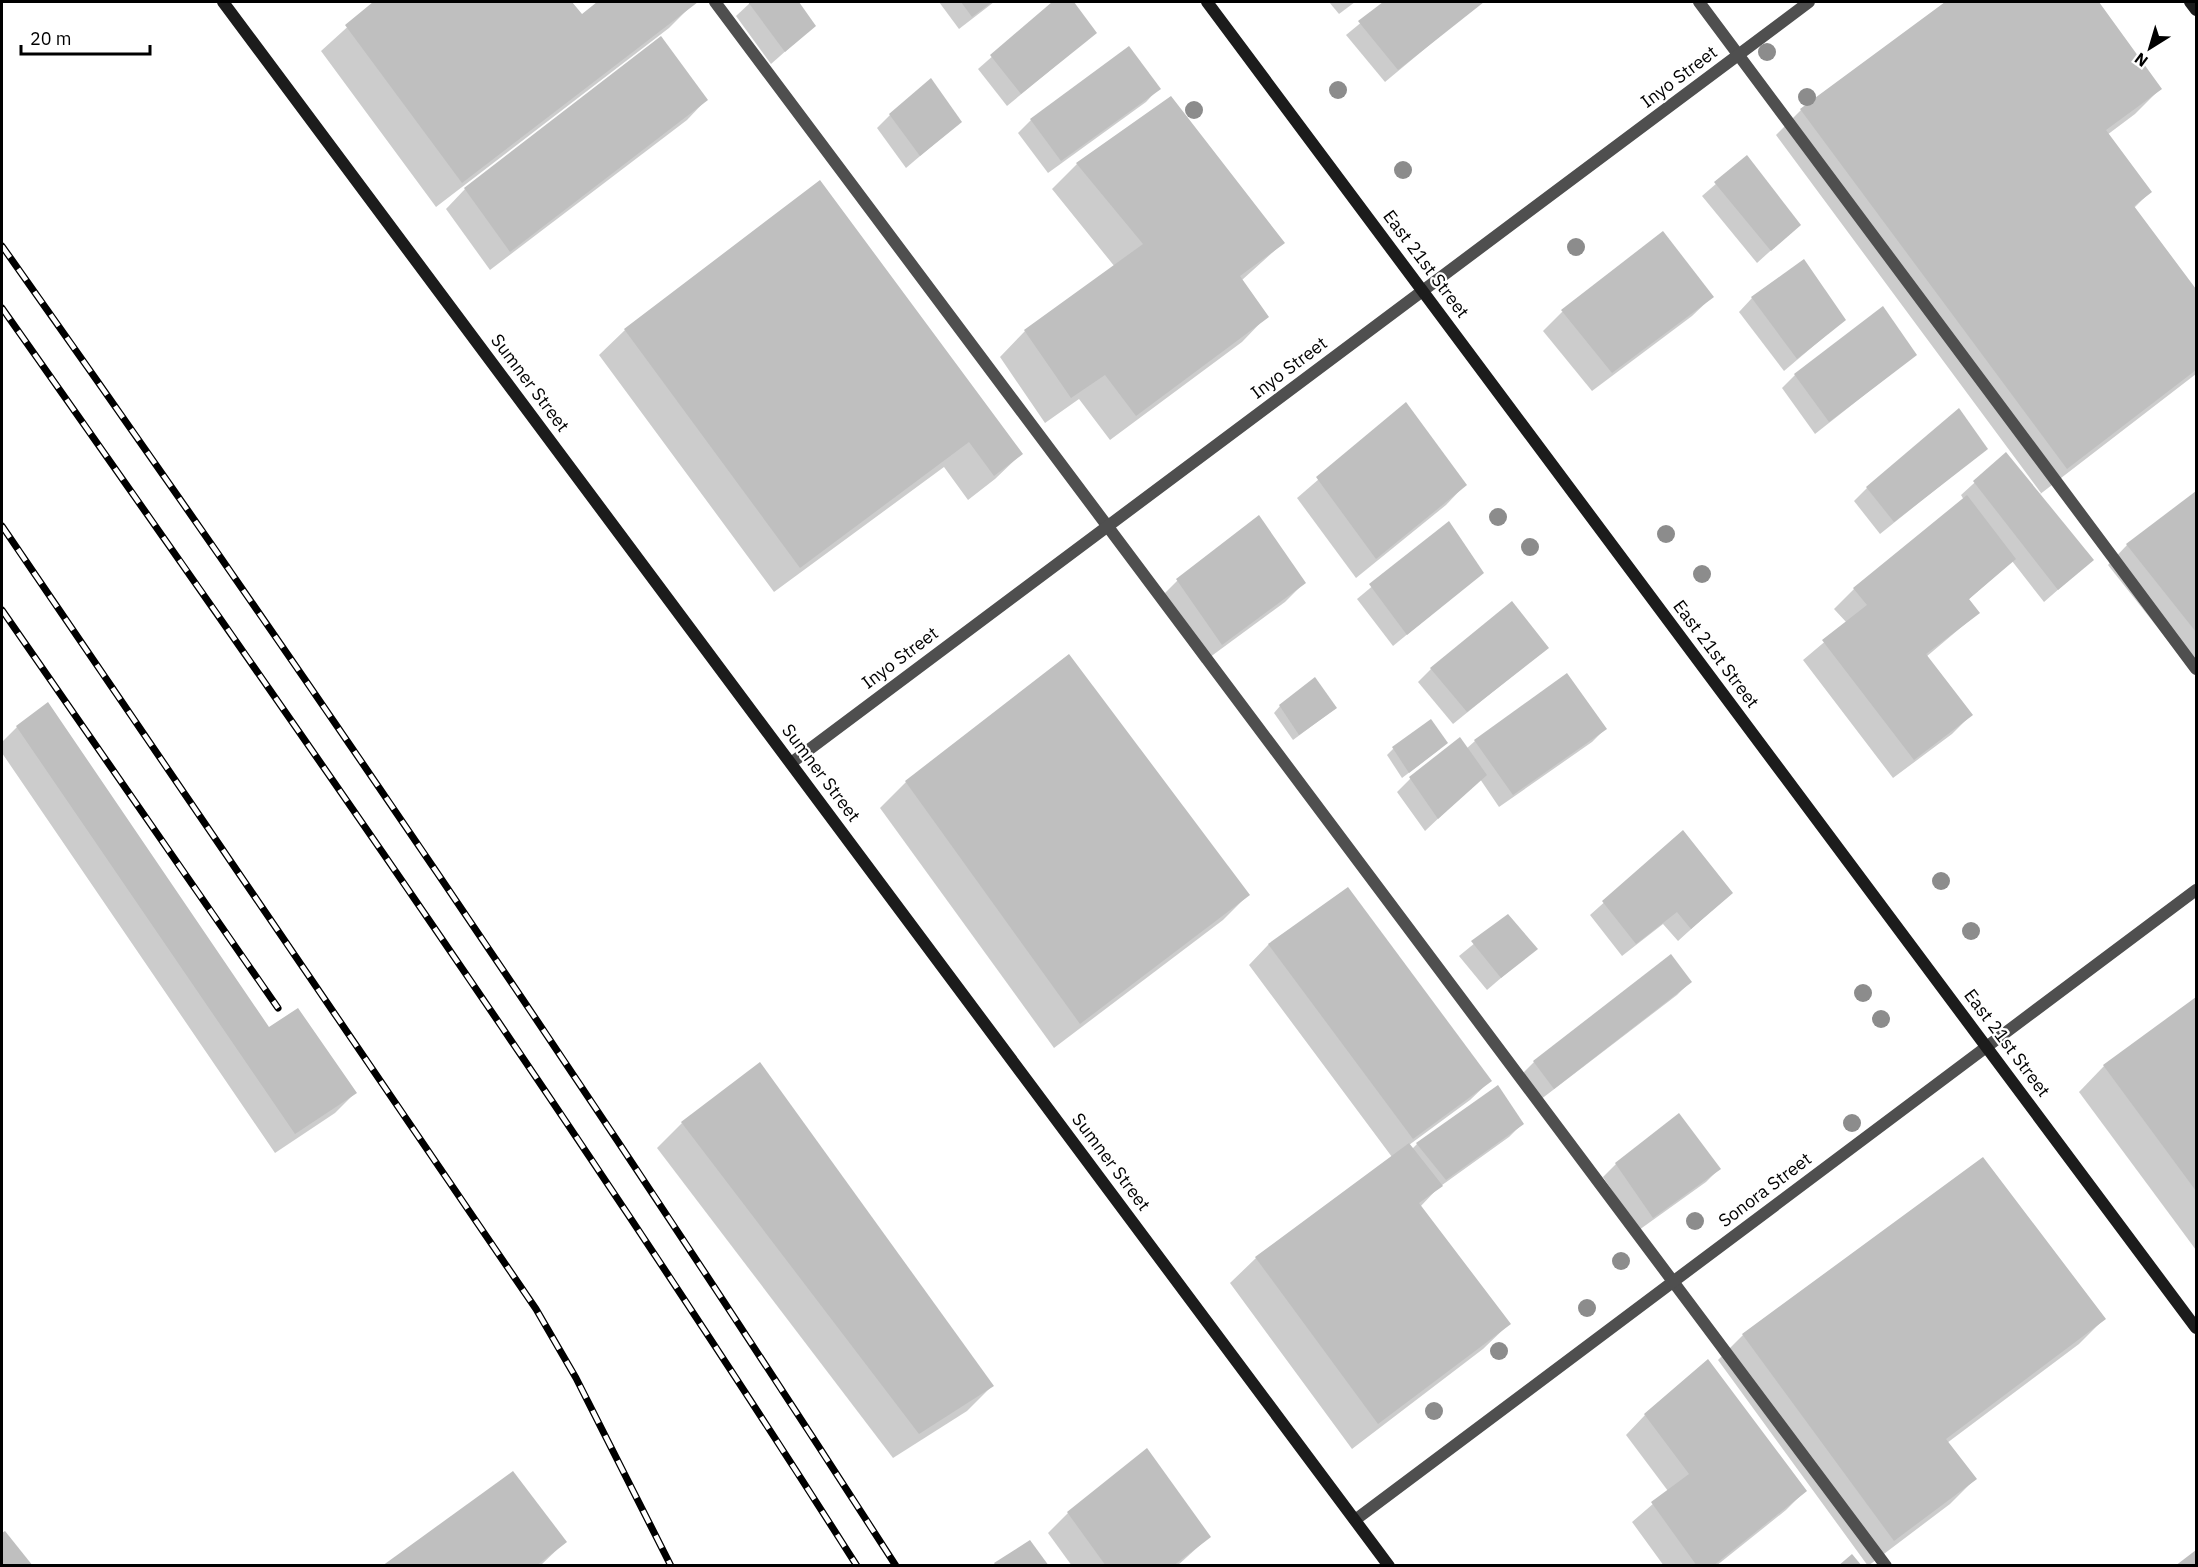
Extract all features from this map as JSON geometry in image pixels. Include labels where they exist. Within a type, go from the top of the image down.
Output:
[{"type":"street","points":[[716,2],[1107,527],[1675,1280],[1886,1566]]},
{"type":"street","name":"East 21st Street","points":[[1208,2],[2196,1328]]},
{"type":"street","points":[[1699,2],[2196,669]]},
{"type":"street","name":"Inyo Street","points":[[791,763],[1809,2]]},
{"type":"street","points":[[2190,2],[2196,10]]},
{"type":"street","name":"Sumner Street","points":[[227,3],[1389,1566]]},
{"type":"street","name":"Sonora Street","points":[[1355,1520],[2196,890]]},
{"type":"building","points":[[373,2],[572,2],[582,14],[597,2],[698,2],[462,183],[345,25]]},
{"type":"building","points":[[748,2],[799,2],[816,26],[785,52]]},
{"type":"building","points":[[961,2],[992,2],[972,17]]},
{"type":"building","points":[[1052,2],[1074,2],[1097,33],[1021,94],[990,55]]},
{"type":"building","points":[[1383,2],[1484,2],[1398,70],[1358,21]]},
{"type":"building","points":[[1945,2],[2099,2],[2162,89],[2106,130],[2152,192],[2134,206],[2196,289],[2196,370],[2067,469],[1800,109]]},
{"type":"building","points":[[661,36],[708,100],[510,252],[464,188]]},
{"type":"building","points":[[1129,46],[1161,89],[1061,161],[1030,119]]},
{"type":"building","points":[[931,78],[962,122],[920,156],[889,114]]},
{"type":"building","points":[[1171,96],[1285,243],[1240,276],[1269,317],[1136,416],[1105,375],[1071,398],[1024,330],[1143,244],[1076,163]]},
{"type":"building","points":[[1747,155],[1801,225],[1771,251],[1714,182]]},
{"type":"building","points":[[820,180],[1023,454],[994,476],[969,442],[800,568],[624,329]]},
{"type":"building","points":[[1663,231],[1714,297],[1612,373],[1561,310]]},
{"type":"building","points":[[1804,259],[1846,320],[1797,359],[1751,297]]},
{"type":"building","points":[[1883,306],[1917,355],[1829,422],[1794,374]]},
{"type":"building","points":[[1406,402],[1467,485],[1376,559],[1316,477]]},
{"type":"building","points":[[1959,408],[1988,449],[1894,522],[1866,487]]},
{"type":"building","points":[[2006,452],[2094,560],[2058,590],[1973,481]]},
{"type":"building","points":[[2196,491],[2196,632],[2126,544]]},
{"type":"building","points":[[1967,495],[2016,559],[1969,599],[1980,613],[1926,654],[1973,715],[1914,760],[1822,640],[1867,605],[1853,588]]},
{"type":"building","points":[[1259,515],[1306,583],[1222,645],[1176,579]]},
{"type":"building","points":[[1449,521],[1484,573],[1407,635],[1369,584]]},
{"type":"building","points":[[1512,601],[1549,648],[1467,712],[1430,668]]},
{"type":"building","points":[[1069,654],[1250,895],[1080,1024],[905,781]]},
{"type":"building","points":[[1567,673],[1607,729],[1513,795],[1474,740]]},
{"type":"building","points":[[1315,677],[1337,708],[1299,735],[1279,705]]},
{"type":"building","points":[[48,702],[269,1027],[298,1008],[357,1093],[295,1134],[16,726]]},
{"type":"building","points":[[1431,719],[1448,743],[1409,773],[1392,747]]},
{"type":"building","points":[[1460,737],[1487,775],[1438,819],[1409,777]]},
{"type":"building","points":[[1683,830],[1733,893],[1691,929],[1677,912],[1636,944],[1602,901]]},
{"type":"building","points":[[1348,887],[1492,1081],[1413,1139],[1268,944]]},
{"type":"building","points":[[1508,914],[1538,949],[1501,978],[1471,941]]},
{"type":"building","points":[[1671,954],[1692,982],[1554,1089],[1533,1061]]},
{"type":"building","points":[[2196,997],[2196,1191],[2103,1065]]},
{"type":"building","points":[[760,1062],[994,1386],[919,1434],[681,1122]]},
{"type":"building","points":[[1498,1085],[1524,1124],[1446,1180],[1416,1143]]},
{"type":"building","points":[[1679,1113],[1721,1169],[1653,1218],[1615,1163]]},
{"type":"building","points":[[1409,1143],[1443,1186],[1419,1203],[1511,1324],[1378,1424],[1255,1257]]},
{"type":"building","points":[[1983,1157],[2106,1319],[1946,1439],[1977,1479],[1894,1541],[1742,1334]]},
{"type":"building","points":[[1708,1359],[1807,1491],[1713,1566],[1697,1566],[1651,1502],[1689,1474],[1644,1414]]},
{"type":"building","points":[[1147,1448],[1211,1537],[1173,1566],[1106,1566],[1067,1512]]},
{"type":"building","points":[[513,1471],[567,1542],[536,1566],[382,1566]]},
{"type":"building","points":[[5,1531],[33,1566],[2,1566],[2,1533]]},
{"type":"building","points":[[1030,1540],[1049,1566],[996,1566],[994,1563]]},
{"type":"building","points":[[2196,1550],[2196,1566],[2175,1566]]},
{"type":"building","points":[[1852,1554],[1862,1566],[1838,1566]]},
{"type":"railway","points":[[2,246],[231,572],[568,1066],[896,1566]]},
{"type":"railway","points":[[2,308],[221,619],[544,1089],[650,1247],[857,1566]]},
{"type":"railway","points":[[2,526],[536,1309],[576,1378],[671,1566]]},
{"type":"railway","points":[[2,610],[278,1008]]}]
